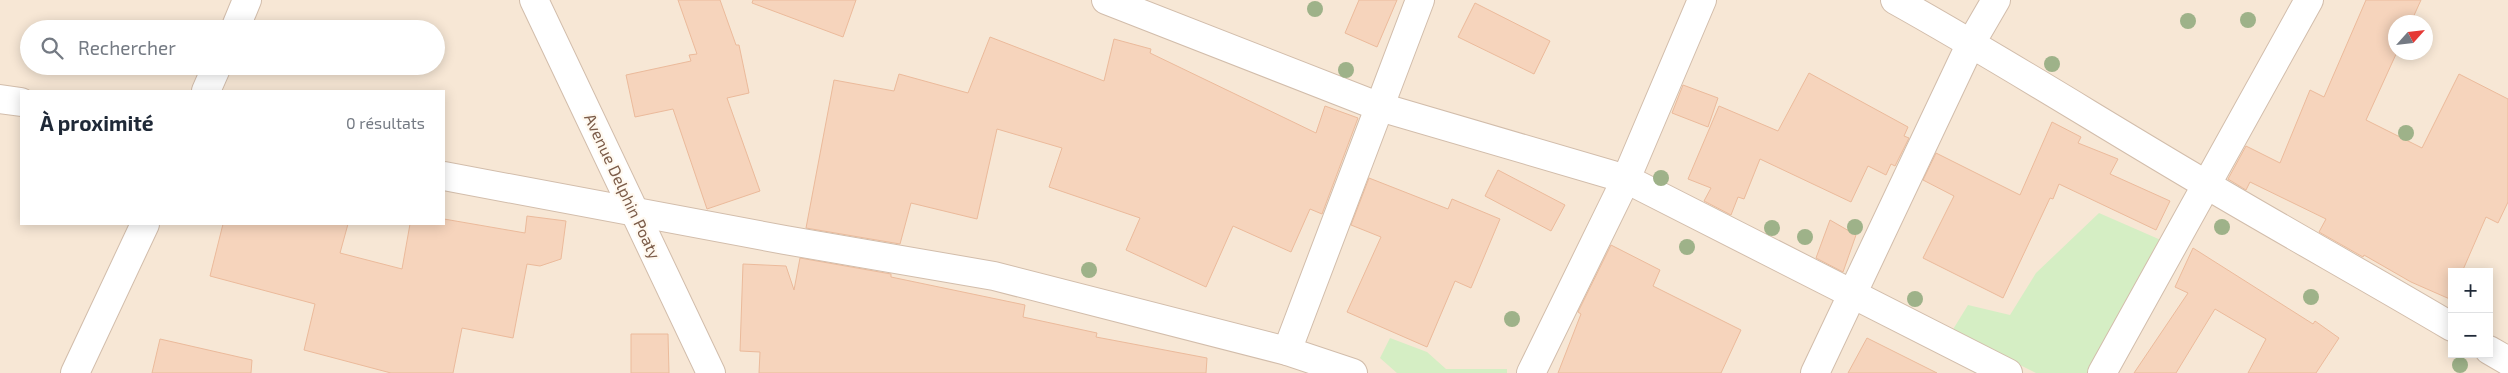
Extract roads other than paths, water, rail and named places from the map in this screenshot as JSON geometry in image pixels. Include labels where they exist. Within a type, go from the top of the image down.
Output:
[{"type":"street","points":[[239,20],[247,0]]},
{"type":"street","name":"Avenue Delphin Poaty","points":[[534,0],[636,211],[711,373]]},
{"type":"street","points":[[1106,0],[1380,107],[1626,179],[2008,373]]},
{"type":"street","points":[[1288,351],[1420,0]]},
{"type":"street","points":[[1531,373],[1626,179],[1702,0]]},
{"type":"street","points":[[1895,0],[1972,42],[2208,185],[2330,254],[2448,325]]},
{"type":"street","points":[[1815,373],[1972,42],[1996,0]]},
{"type":"street","points":[[2102,373],[2309,0]]},
{"type":"street","points":[[206,90],[213,75]]},
{"type":"street","points":[[0,99],[20,102]]},
{"type":"street","points":[[445,176],[785,240],[994,276],[1288,351],[1354,373]]},
{"type":"street","points":[[75,373],[144,225]]},
{"type":"street","points":[[2493,352],[2508,361]]}]
